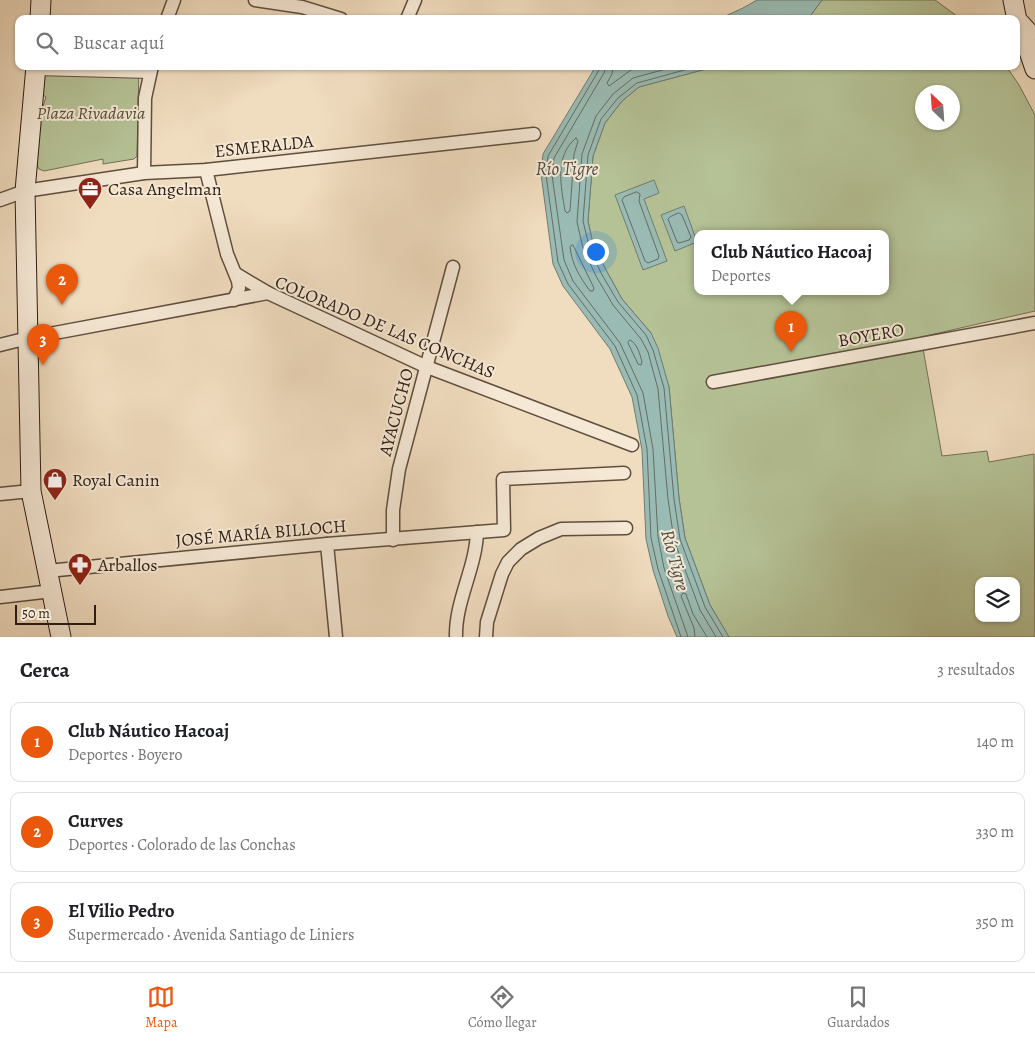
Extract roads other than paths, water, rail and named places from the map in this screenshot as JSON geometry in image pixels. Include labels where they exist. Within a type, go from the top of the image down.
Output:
[{"type":"main road","points":[[40,15],[41,0]]},
{"type":"main road","points":[[998,0],[1012,15]]},
{"type":"main road","points":[[1014,0],[1016,15]]},
{"type":"main road","points":[[1020,24],[1035,37]]},
{"type":"main road","points":[[1020,29],[1035,69]]},
{"type":"main road","points":[[36,70],[25,191],[31,491],[61,637]]},
{"type":"street","points":[[168,15],[174,0]]},
{"type":"street","points":[[255,0],[302,7],[328,15]]},
{"type":"street","points":[[408,15],[414,0]]},
{"type":"street","points":[[144,173],[145,98],[151,70]]},
{"type":"street","name":"ESMERALDA","points":[[0,200],[25,191],[144,173],[206,170],[534,134]]},
{"type":"street","points":[[206,170],[227,254],[236,274],[239,288],[234,300]]},
{"type":"street","name":"AYACUCHO","points":[[393,540],[393,510],[399,468],[453,267]]},
{"type":"street","points":[[236,274],[268,293]]},
{"type":"street","name":"COLORADO DE LAS CONCHAS","points":[[0,346],[28,338],[268,293],[427,367],[632,445]]},
{"type":"street","name":"BOYERO","points":[[713,382],[1035,323]]},
{"type":"street","name":"JOSÉ MARÍA BILLOCH","points":[[47,571],[327,544],[504,530],[503,479],[624,473]]},
{"type":"street","points":[[0,494],[31,491]]},
{"type":"street","points":[[486,637],[487,622],[502,574],[508,562],[521,549],[539,538],[561,529],[626,528]]},
{"type":"street","points":[[456,637],[460,604],[477,548],[477,532]]},
{"type":"street","points":[[327,544],[336,637]]},
{"type":"street","points":[[0,597],[52,591]]},
{"type":"water","points":[[757,0],[822,0],[811,15],[728,15]]},
{"type":"water","name":"Río Tigre","points":[[594,70],[702,70],[639,87],[622,101],[605,123],[593,156],[588,221],[593,244],[606,270],[622,299],[651,333],[658,348],[669,387],[679,498],[685,538],[710,605],[729,637],[677,637],[668,616],[653,570],[646,539],[642,450],[632,397],[610,349],[563,286],[553,264],[541,174],[543,154]]},
{"type":"water","points":[[654,180],[659,193],[644,199],[667,261],[643,270],[615,195]]},
{"type":"water","points":[[684,206],[694,234],[694,243],[675,251],[661,215]]},
{"type":"place","name":"Casa Angelman","points":[[90,210]]},
{"type":"place","name":"Curves","points":[[62,305]]},
{"type":"place","name":"Club Náutico Hacoaj","points":[[791,352]]},
{"type":"place","name":"El Vilio Pedro","points":[[43,365]]},
{"type":"place","name":"Royal Canin","points":[[55,501]]},
{"type":"place","name":"Arballos","points":[[80,586]]},
{"type":"park label","name":"Plaza Rivadavia","points":[[91,113]]}]
